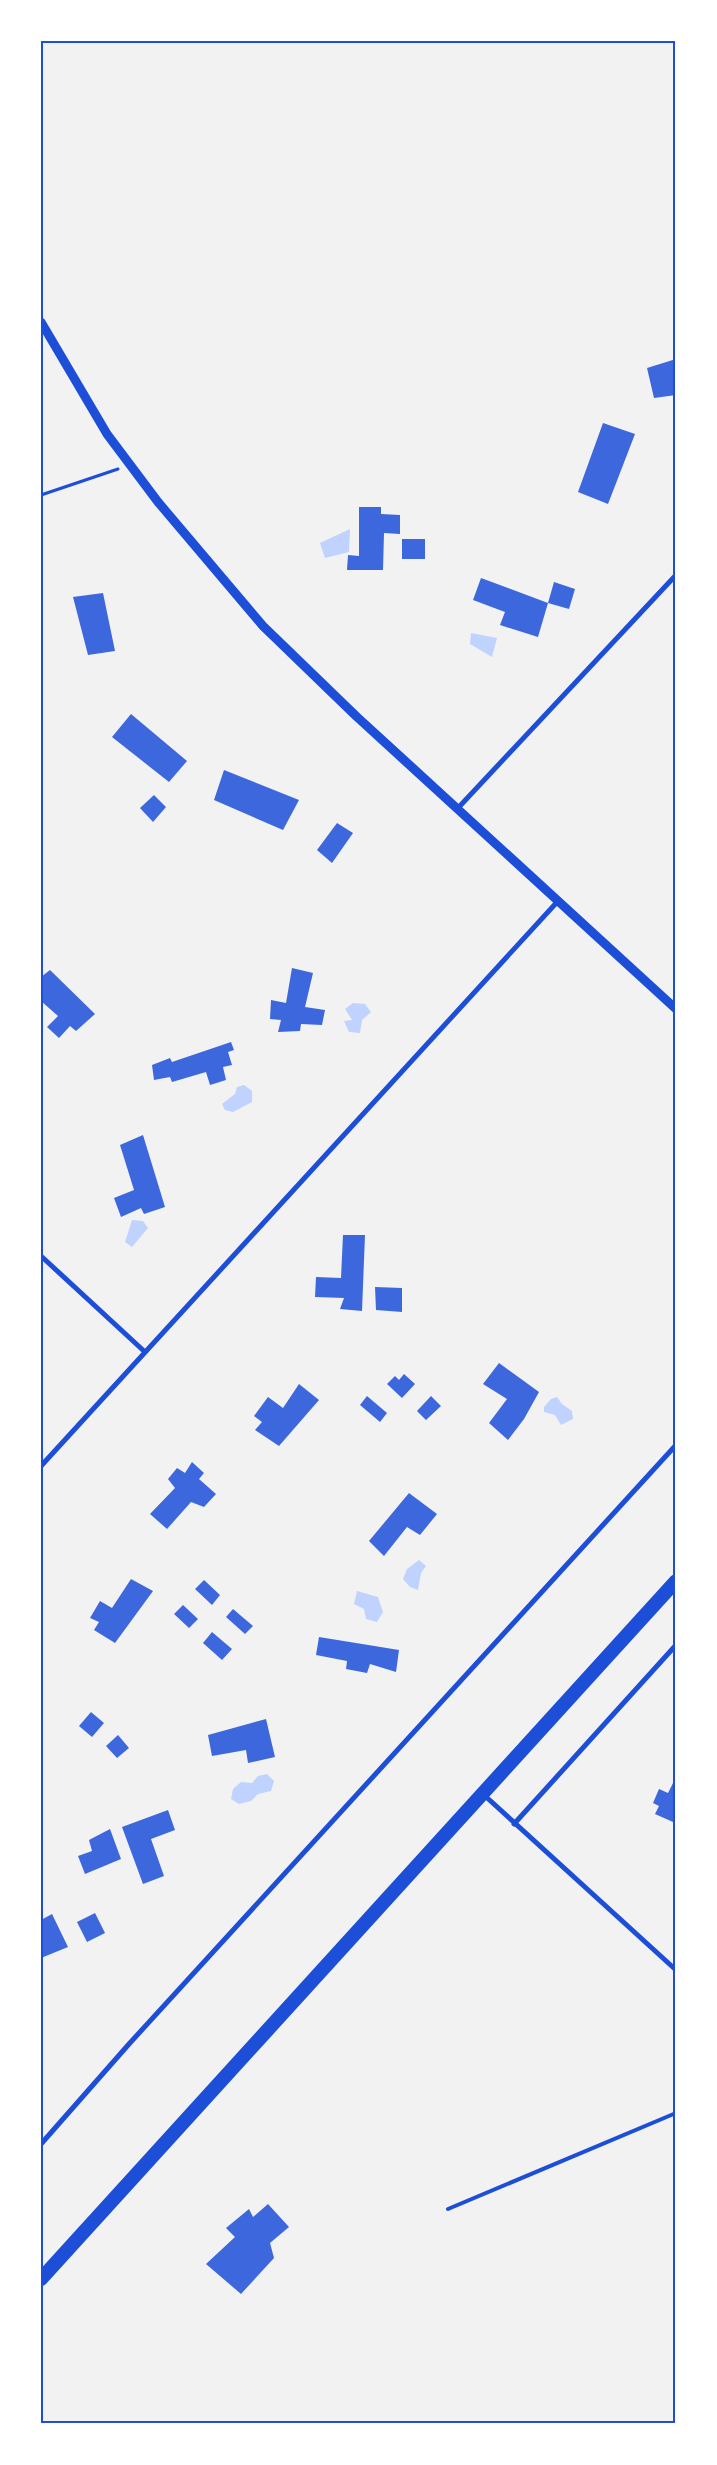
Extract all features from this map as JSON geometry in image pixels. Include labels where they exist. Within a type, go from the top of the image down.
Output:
[{"type":"highway","points":[[41,2278],[676,1581]]},
{"type":"street","points":[[42,323],[107,434],[158,502],[263,626],[356,716],[676,1009]]},
{"type":"street","points":[[458,808],[676,575]]},
{"type":"street","points":[[41,1466],[558,901]]},
{"type":"street","points":[[41,1256],[145,1352]]},
{"type":"street","points":[[41,2144],[128,2044],[676,1445]]},
{"type":"street","points":[[514,1824],[676,1645]]},
{"type":"street","points":[[482,1794],[676,1970]]},
{"type":"lane","points":[[448,2209],[676,2113]]},
{"type":"path","points":[[41,495],[130,464]]},
{"type":"water","points":[[350,529],[349,552],[325,558],[320,543]]},
{"type":"water","points":[[471,633],[497,638],[492,657],[470,644]]},
{"type":"water","points":[[353,1003],[365,1004],[371,1012],[362,1020],[360,1033],[349,1032],[344,1021],[352,1020],[345,1009]]},
{"type":"water","points":[[244,1085],[252,1091],[252,1102],[233,1112],[225,1110],[222,1104],[235,1094],[237,1087]]},
{"type":"water","points":[[132,1220],[143,1221],[148,1228],[132,1247],[125,1242]]},
{"type":"water","points":[[557,1397],[562,1404],[572,1411],[573,1419],[561,1425],[555,1415],[544,1412],[544,1407],[551,1399]]},
{"type":"water","points":[[419,1560],[426,1566],[421,1573],[418,1590],[410,1587],[403,1579],[407,1569]]},
{"type":"water","points":[[357,1591],[378,1597],[383,1612],[377,1622],[366,1619],[364,1609],[354,1604]]},
{"type":"water","points":[[267,1774],[274,1781],[271,1791],[258,1794],[251,1801],[239,1804],[231,1799],[233,1789],[241,1782],[252,1783],[258,1776]]},
{"type":"building","points":[[676,359],[676,395],[654,398],[647,368]]},
{"type":"building","points":[[603,423],[635,434],[608,504],[578,492]]},
{"type":"building","points":[[359,507],[381,507],[381,514],[400,515],[400,534],[384,533],[383,570],[347,570],[348,555],[359,556]]},
{"type":"building","points":[[402,539],[425,539],[425,559],[402,559]]},
{"type":"building","points":[[481,578],[548,603],[538,637],[500,625],[505,612],[473,600]]},
{"type":"building","points":[[554,582],[575,589],[569,609],[548,603]]},
{"type":"building","points":[[103,593],[115,651],[88,655],[73,597]]},
{"type":"building","points":[[131,714],[187,761],[169,782],[112,737]]},
{"type":"building","points":[[224,770],[299,800],[283,830],[214,800]]},
{"type":"building","points":[[154,795],[166,807],[153,822],[140,808]]},
{"type":"building","points":[[337,823],[353,833],[332,863],[317,850]]},
{"type":"building","points":[[292,968],[313,973],[305,1007],[325,1010],[322,1025],[301,1024],[300,1031],[278,1032],[281,1020],[270,1019],[271,1000],[286,1003]]},
{"type":"building","points":[[50,970],[95,1014],[76,1031],[70,1026],[59,1038],[47,1027],[58,1016],[41,1001],[41,977]]},
{"type":"building","points":[[231,1042],[234,1050],[228,1052],[232,1065],[223,1067],[226,1080],[210,1085],[206,1072],[172,1082],[170,1077],[154,1080],[152,1065],[170,1058],[172,1062]]},
{"type":"building","points":[[143,1135],[165,1207],[144,1214],[141,1208],[121,1217],[114,1198],[134,1190],[120,1145]]},
{"type":"building","points":[[343,1235],[365,1235],[362,1311],[340,1309],[344,1298],[315,1297],[316,1277],[341,1278]]},
{"type":"building","points":[[375,1287],[402,1288],[402,1312],[376,1310]]},
{"type":"building","points":[[499,1363],[539,1392],[524,1419],[508,1440],[489,1423],[507,1399],[483,1384]]},
{"type":"building","points":[[404,1374],[415,1384],[402,1398],[387,1384],[395,1376],[399,1380]]},
{"type":"building","points":[[299,1384],[319,1400],[279,1446],[255,1430],[262,1422],[254,1416],[268,1397],[283,1408]]},
{"type":"building","points":[[367,1396],[387,1413],[380,1422],[360,1405]]},
{"type":"building","points":[[431,1396],[441,1406],[426,1420],[417,1411]]},
{"type":"building","points":[[192,1462],[204,1473],[199,1479],[216,1494],[204,1507],[191,1502],[167,1529],[150,1514],[175,1488],[168,1479],[177,1468],[185,1473]]},
{"type":"building","points":[[409,1493],[437,1514],[420,1535],[407,1527],[384,1556],[369,1541]]},
{"type":"building","points":[[131,1579],[153,1591],[115,1643],[94,1630],[99,1622],[90,1618],[100,1601],[112,1608]]},
{"type":"building","points":[[204,1580],[220,1595],[212,1605],[195,1589]]},
{"type":"building","points":[[183,1605],[198,1619],[189,1628],[174,1614]]},
{"type":"building","points":[[233,1609],[253,1626],[245,1634],[226,1617]]},
{"type":"building","points":[[212,1632],[232,1649],[222,1660],[203,1643]]},
{"type":"building","points":[[319,1637],[399,1650],[396,1672],[370,1664],[367,1673],[346,1669],[347,1661],[316,1655]]},
{"type":"building","points":[[91,1712],[104,1723],[92,1737],[79,1726]]},
{"type":"building","points":[[266,1719],[275,1757],[248,1763],[246,1750],[212,1756],[208,1735]]},
{"type":"building","points":[[118,1735],[129,1748],[117,1758],[106,1746]]},
{"type":"building","points":[[673,1783],[676,1784],[676,1815],[673,1822],[655,1814],[659,1806],[653,1803],[659,1789],[668,1793]]},
{"type":"building","points":[[168,1810],[175,1830],[151,1839],[164,1876],[143,1884],[122,1827]]},
{"type":"building","points":[[110,1829],[121,1859],[85,1874],[78,1856],[92,1851],[89,1840]]},
{"type":"building","points":[[95,1913],[105,1933],[87,1942],[77,1922]]},
{"type":"building","points":[[52,1914],[68,1947],[41,1958],[41,1920]]},
{"type":"building","points":[[268,2204],[289,2227],[270,2243],[274,2258],[241,2294],[206,2264],[235,2237],[226,2228],[249,2209],[253,2217]]}]
